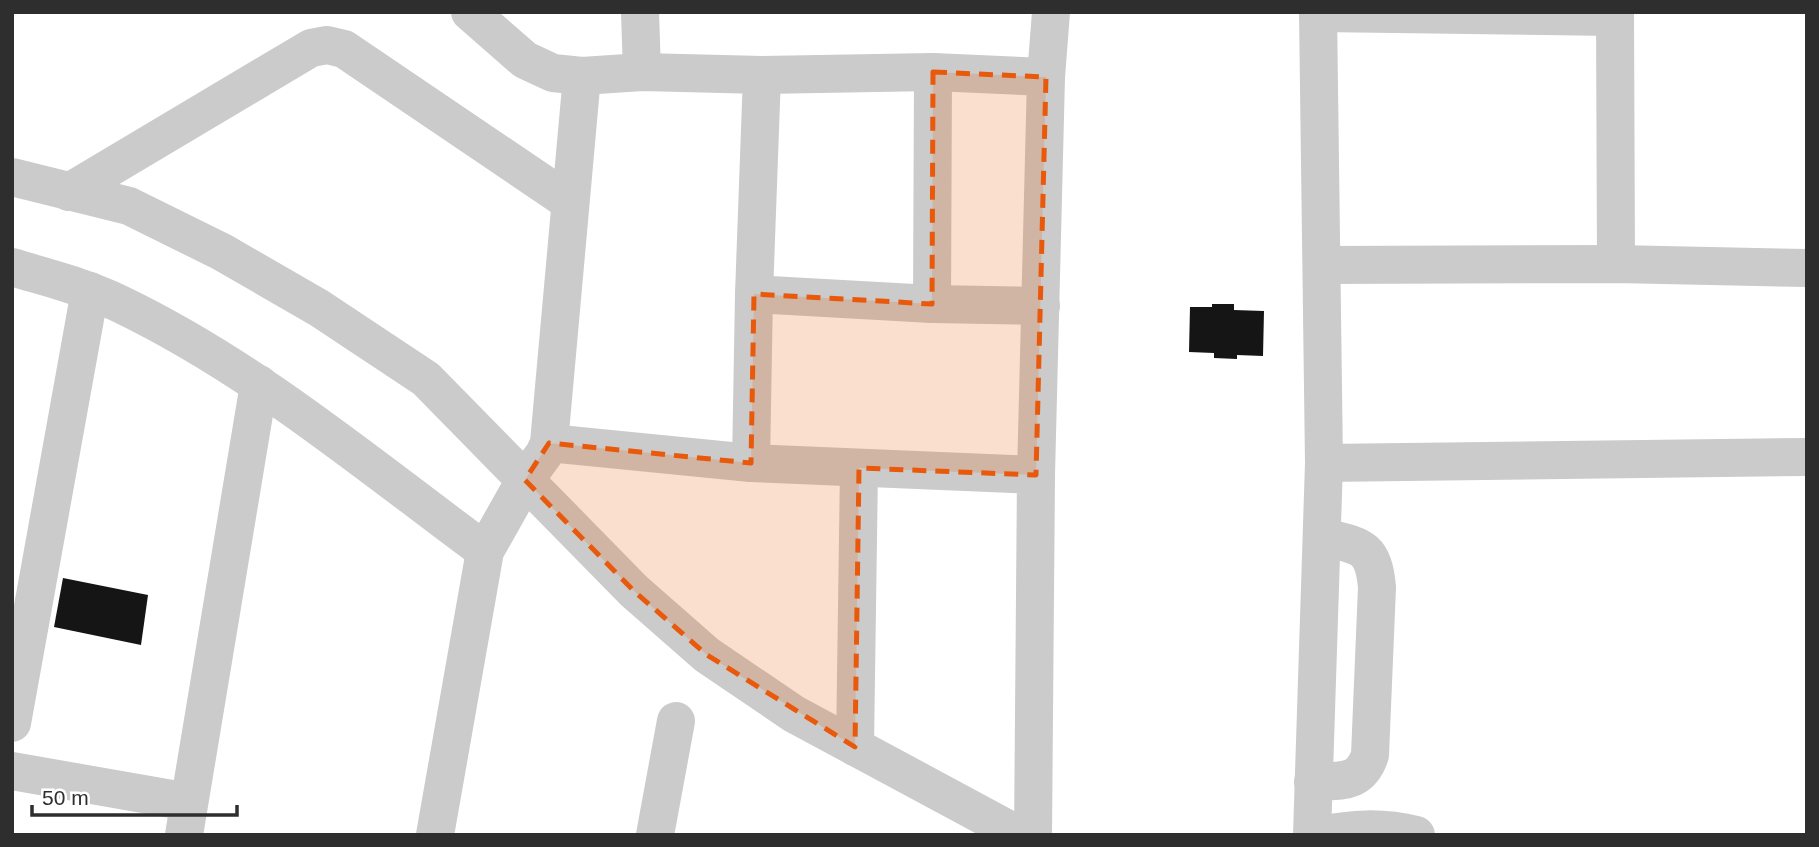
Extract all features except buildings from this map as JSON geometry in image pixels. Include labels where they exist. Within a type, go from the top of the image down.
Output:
[{"type":"street","points":[[470,12],[525,60],[553,73],[582,76],[642,72],[762,75],[933,72],[1046,77]]},
{"type":"street","points":[[639,12],[642,72]]},
{"type":"street","points":[[1033,835],[1036,475],[1046,77],[1051,12]]},
{"type":"street","points":[[1416,835],[1390,828],[1352,829],[1314,835],[1313,782],[1324,463],[1318,13],[1615,15],[1616,264]]},
{"type":"street","points":[[69,192],[311,48],[327,45],[344,48],[570,202]]},
{"type":"street","points":[[932,304],[933,72]]},
{"type":"street","points":[[751,463],[762,75]]},
{"type":"street","points":[[435,835],[489,544],[549,443],[582,76]]},
{"type":"street","points":[[12,177],[129,206],[222,252],[319,308],[426,379],[520,488],[707,655],[794,714],[1019,835]]},
{"type":"street","points":[[1323,265],[1616,264],[1807,268]]},
{"type":"street","points":[[12,267],[90,291],[171,332],[260,384],[489,544]]},
{"type":"street","points":[[12,723],[90,291]]},
{"type":"street","points":[[754,294],[932,304],[1041,306]]},
{"type":"street","points":[[12,771],[187,818],[260,384]]},
{"type":"street","points":[[549,443],[751,463],[1036,475]]},
{"type":"street","points":[[1324,463],[1807,457]]},
{"type":"street","points":[[855,747],[859,468]]},
{"type":"street","points":[[1313,782],[1351,779],[1360,774],[1370,755],[1377,587],[1376,568],[1369,554],[1357,546],[1322,537]]},
{"type":"street","points":[[656,835],[676,721]]},
{"type":"highlighted area","points":[[933,72],[1046,77],[1036,475],[859,468],[855,747],[707,655],[634,591],[525,480],[549,443],[751,463],[754,294],[932,304]]}]
